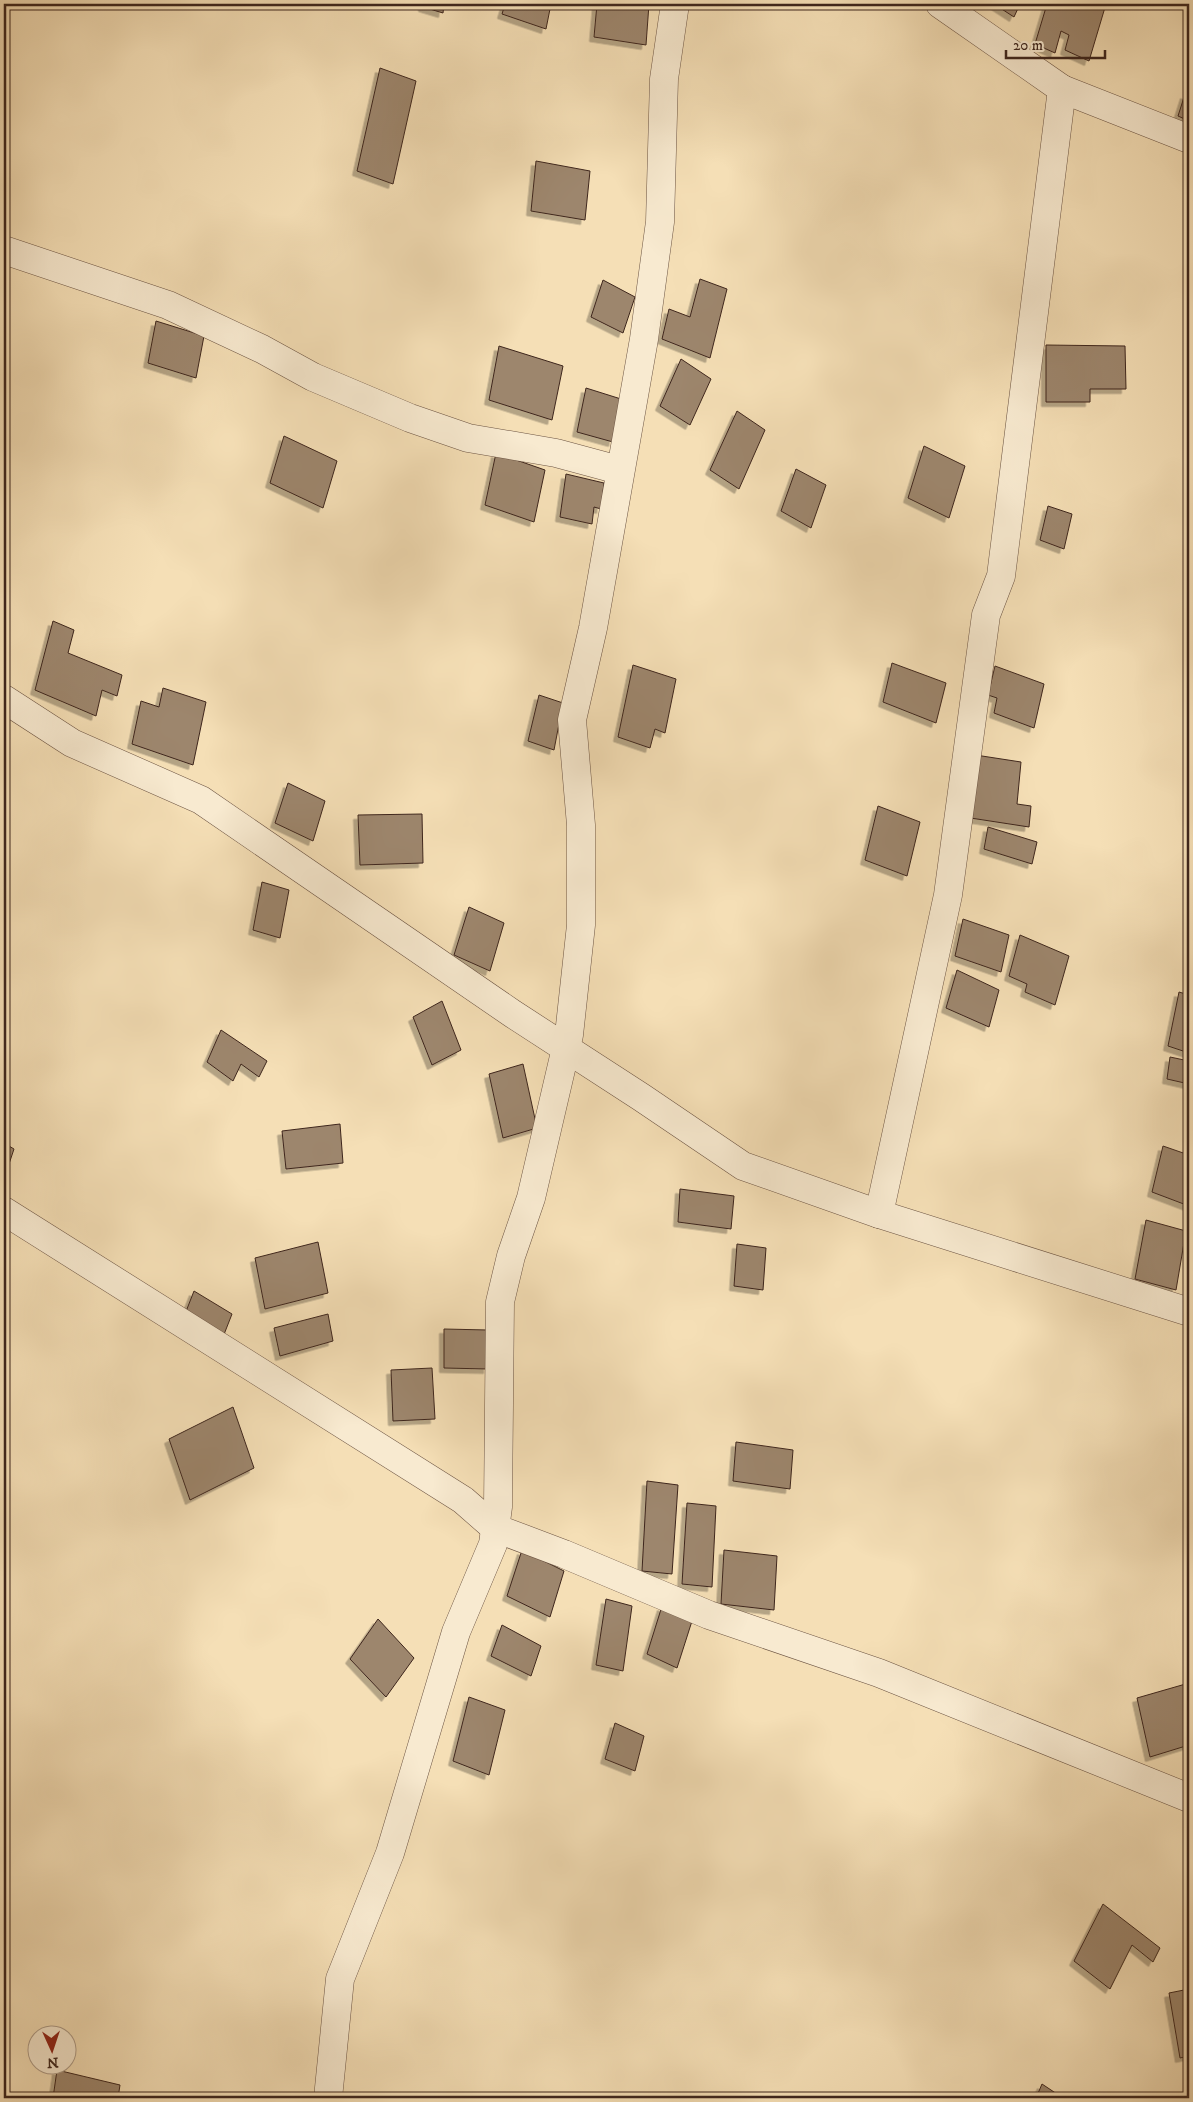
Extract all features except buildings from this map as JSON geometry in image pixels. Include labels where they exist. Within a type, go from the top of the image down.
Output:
[{"type":"street","points":[[328,2098],[340,1979],[390,1853],[456,1632],[493,1544],[498,1507],[500,1302],[511,1256],[531,1198],[566,1048],[581,925],[581,825],[572,720],[593,628],[619,470],[644,339],[660,222],[664,79],[675,4]]},
{"type":"street","points":[[940,4],[1062,89],[1189,139]]},
{"type":"street","points":[[878,1214],[948,895],[986,615],[1001,576],[1062,89]]},
{"type":"street","points":[[4,250],[168,305],[262,349],[313,377],[410,418],[468,438],[556,453],[619,470]]},
{"type":"street","points":[[4,699],[72,743],[201,800],[742,1166],[878,1214],[1189,1312]]},
{"type":"street","points":[[4,1211],[463,1500],[495,1528],[564,1554],[708,1615],[879,1673],[1189,1798]]}]
